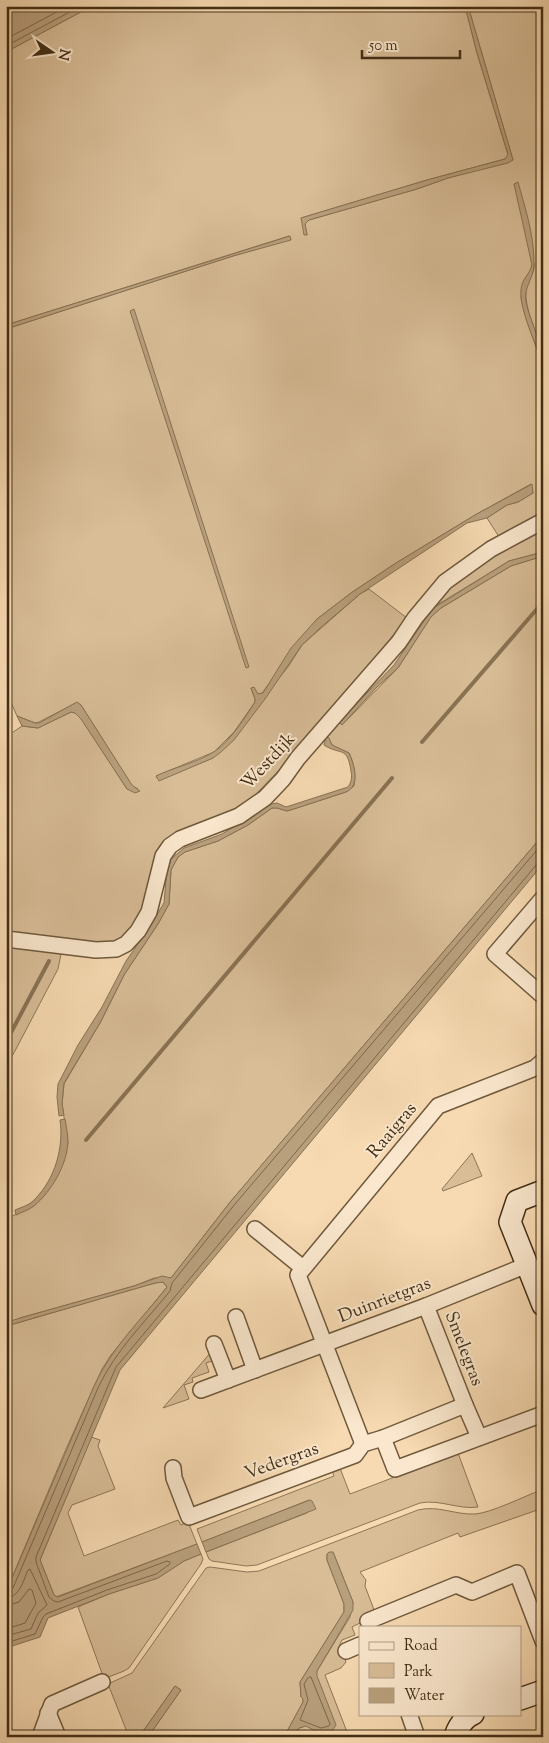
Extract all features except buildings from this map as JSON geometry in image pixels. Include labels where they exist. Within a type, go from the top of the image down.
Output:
[{"type":"street","name":"Westdijk","points":[[6,939],[106,950],[116,949],[126,944],[138,931],[149,912],[162,856],[170,846],[180,839],[239,816],[265,798],[399,642],[415,618],[445,582],[491,549],[543,521]]},
{"type":"street","points":[[543,898],[496,954],[543,996]]},
{"type":"street","name":"Raaigras","points":[[303,1268],[438,1106],[536,1068],[543,1061]]},
{"type":"street","points":[[543,1191],[517,1202],[510,1222],[543,1305]]},
{"type":"street","points":[[255,1229],[303,1268],[298,1274],[363,1444]]},
{"type":"street","name":"Duinrietgras","points":[[202,1390],[426,1306],[527,1265]]},
{"type":"street","name":"Smelegras","points":[[426,1306],[465,1405]]},
{"type":"street","points":[[236,1317],[255,1370]]},
{"type":"street","points":[[214,1344],[228,1380]]},
{"type":"street","points":[[465,1405],[478,1437]]},
{"type":"street","name":"Vedergras","points":[[172,1468],[189,1517],[356,1455],[363,1444],[383,1438],[465,1405]]},
{"type":"street","points":[[383,1438],[395,1469],[543,1414]]},
{"type":"street","points":[[368,1621],[456,1585],[472,1592],[517,1573],[543,1641]]},
{"type":"street","points":[[346,1651],[359,1645]]},
{"type":"street","points":[[40,1737],[52,1704],[102,1682]]},
{"type":"street","points":[[522,1698],[543,1691]]},
{"type":"street","points":[[48,1713],[58,1737]]},
{"type":"street","points":[[410,1716],[417,1737]]},
{"type":"street","points":[[455,1737],[457,1730],[468,1716]]},
{"type":"green space","points":[[92,6],[465,6],[477,53],[508,155],[505,159],[301,218],[307,235],[305,224],[309,220],[513,160],[468,6],[543,6],[543,352],[527,305],[526,290],[534,269],[530,253],[532,265],[530,272],[524,280],[521,298],[543,366],[543,516],[501,540],[487,518],[507,505],[518,502],[533,493],[531,484],[475,515],[351,593],[317,619],[262,693],[258,694],[251,688],[255,702],[234,732],[214,752],[156,776],[159,780],[213,758],[288,667],[302,645],[360,594],[369,589],[407,618],[284,765],[256,794],[238,809],[179,835],[144,914],[117,945],[6,934],[6,737],[22,726],[38,728],[71,712],[75,713],[81,718],[127,789],[138,789],[132,786],[81,705],[76,703],[35,723],[17,716],[6,691],[6,329],[291,239],[289,236],[6,325],[6,52]]},
{"type":"green space","points":[[543,523],[543,552],[509,561],[437,605],[433,599],[448,584]]},
{"type":"green space","points":[[543,556],[543,835],[231,1201],[171,1278],[154,1278],[134,1286],[20,1318],[10,1325],[155,1283],[163,1282],[167,1287],[111,1355],[102,1369],[6,1592],[6,1219],[32,1207],[53,1183],[59,1171],[68,1143],[62,1104],[64,1084],[100,1023],[124,975],[169,904],[171,870],[178,857],[185,852],[218,841],[248,825],[272,808],[287,811],[346,792],[354,786],[354,769],[349,753],[332,745],[326,737],[340,723],[342,725],[398,668],[431,616],[511,566]]},
{"type":"green space","points":[[6,945],[57,949],[61,954],[58,969],[6,1068]]},
{"type":"green space","points":[[472,1153],[482,1176],[443,1191],[442,1189]]},
{"type":"green space","points":[[212,1351],[215,1360],[206,1363],[209,1372],[192,1378],[193,1382],[184,1385],[189,1399],[163,1408]]},
{"type":"green space","points":[[91,1437],[100,1440],[98,1446],[115,1489],[72,1505],[68,1513],[84,1556],[178,1520],[181,1525],[188,1522],[197,1544],[56,1597],[40,1560]]},
{"type":"green space","points":[[458,1453],[478,1507],[471,1508],[435,1502],[420,1503],[257,1565],[246,1566],[212,1561],[206,1552],[307,1513],[312,1502],[309,1500],[202,1542],[197,1529],[334,1476],[330,1466],[338,1463],[350,1494]]},
{"type":"green space","points":[[541,1490],[543,1508],[460,1537],[458,1533],[360,1572],[366,1580],[365,1586],[376,1615],[352,1627],[355,1635],[342,1640],[340,1644],[346,1662],[341,1668],[325,1675],[349,1737],[294,1737],[299,1728],[306,1726],[317,1671],[350,1617],[353,1602],[333,1552],[327,1554],[327,1560],[344,1604],[344,1612],[300,1682],[303,1702],[284,1737],[148,1737],[181,1690],[175,1686],[139,1737],[129,1737],[108,1684],[132,1673],[206,1568],[247,1572],[259,1571],[418,1510],[433,1509],[468,1514],[482,1513],[499,1508]]},
{"type":"green space","points":[[201,1554],[203,1559],[201,1564],[129,1668],[106,1678],[103,1676],[78,1607],[109,1594],[158,1578],[184,1561]]},
{"type":"water","points":[[17,6],[92,6],[6,52],[6,12]]},
{"type":"water","points":[[465,6],[468,6],[513,160],[309,220],[305,224],[307,235],[304,235],[301,218],[505,159],[508,154],[477,53]]},
{"type":"water","points":[[518,182],[529,221],[534,252],[534,268],[526,291],[526,302],[539,341],[543,366],[521,298],[522,283],[532,265],[514,184]]},
{"type":"water","points":[[290,236],[291,240],[233,256],[6,329],[6,325]]},
{"type":"water","points":[[134,309],[249,667],[246,668],[130,311]]},
{"type":"water","points":[[532,484],[533,493],[518,502],[507,505],[487,518],[467,523],[360,594],[302,645],[234,740],[213,758],[159,781],[156,776],[203,758],[221,747],[242,722],[255,702],[251,688],[254,687],[258,694],[263,693],[291,648],[317,619],[351,593],[396,563],[475,515]]},
{"type":"water","points":[[543,552],[543,556],[511,566],[441,608],[431,617],[398,668],[377,687],[342,725],[339,722],[394,665],[432,609],[509,561]]},
{"type":"water","points":[[77,702],[81,705],[132,785],[140,791],[135,793],[127,789],[81,719],[75,713],[71,712],[38,728],[22,726],[17,716],[39,723]]},
{"type":"water","points":[[326,737],[329,738],[332,745],[349,753],[355,774],[354,785],[351,789],[287,811],[272,808],[248,825],[218,841],[185,852],[178,857],[171,870],[169,904],[124,975],[100,1023],[64,1083],[62,1104],[64,1115],[59,1116],[58,1084],[126,961],[164,903],[167,869],[171,859],[184,848],[222,834],[271,804],[277,803],[286,807],[348,787],[352,775],[347,758],[342,752],[324,745]]},
{"type":"water","points":[[543,835],[543,864],[120,1370],[40,1560],[54,1595],[58,1597],[197,1544],[201,1554],[184,1561],[158,1578],[109,1594],[48,1618],[40,1637],[6,1648],[6,1592],[94,1386],[118,1346],[167,1287],[163,1282],[155,1283],[10,1325],[8,1322],[134,1286],[162,1276],[171,1278],[231,1201]]},
{"type":"water","points":[[65,1119],[68,1139],[67,1151],[57,1177],[52,1186],[34,1206],[16,1215],[15,1210],[33,1201],[48,1182],[59,1152],[61,1141],[60,1120]]},
{"type":"water","points":[[310,1500],[316,1509],[206,1552],[202,1542]]},
{"type":"water","points":[[329,1552],[333,1552],[353,1602],[353,1610],[317,1671],[317,1676],[336,1725],[332,1731],[321,1734],[306,1726],[299,1728],[294,1737],[284,1737],[303,1702],[300,1682],[344,1612],[344,1604],[327,1560]]},
{"type":"water","points":[[175,1686],[181,1690],[148,1737],[139,1737]]},
{"type":"waterway","points":[[422,742],[543,602]]},
{"type":"waterway","points":[[86,1140],[392,778]]},
{"type":"waterway","points":[[6,1042],[49,961]]}]
